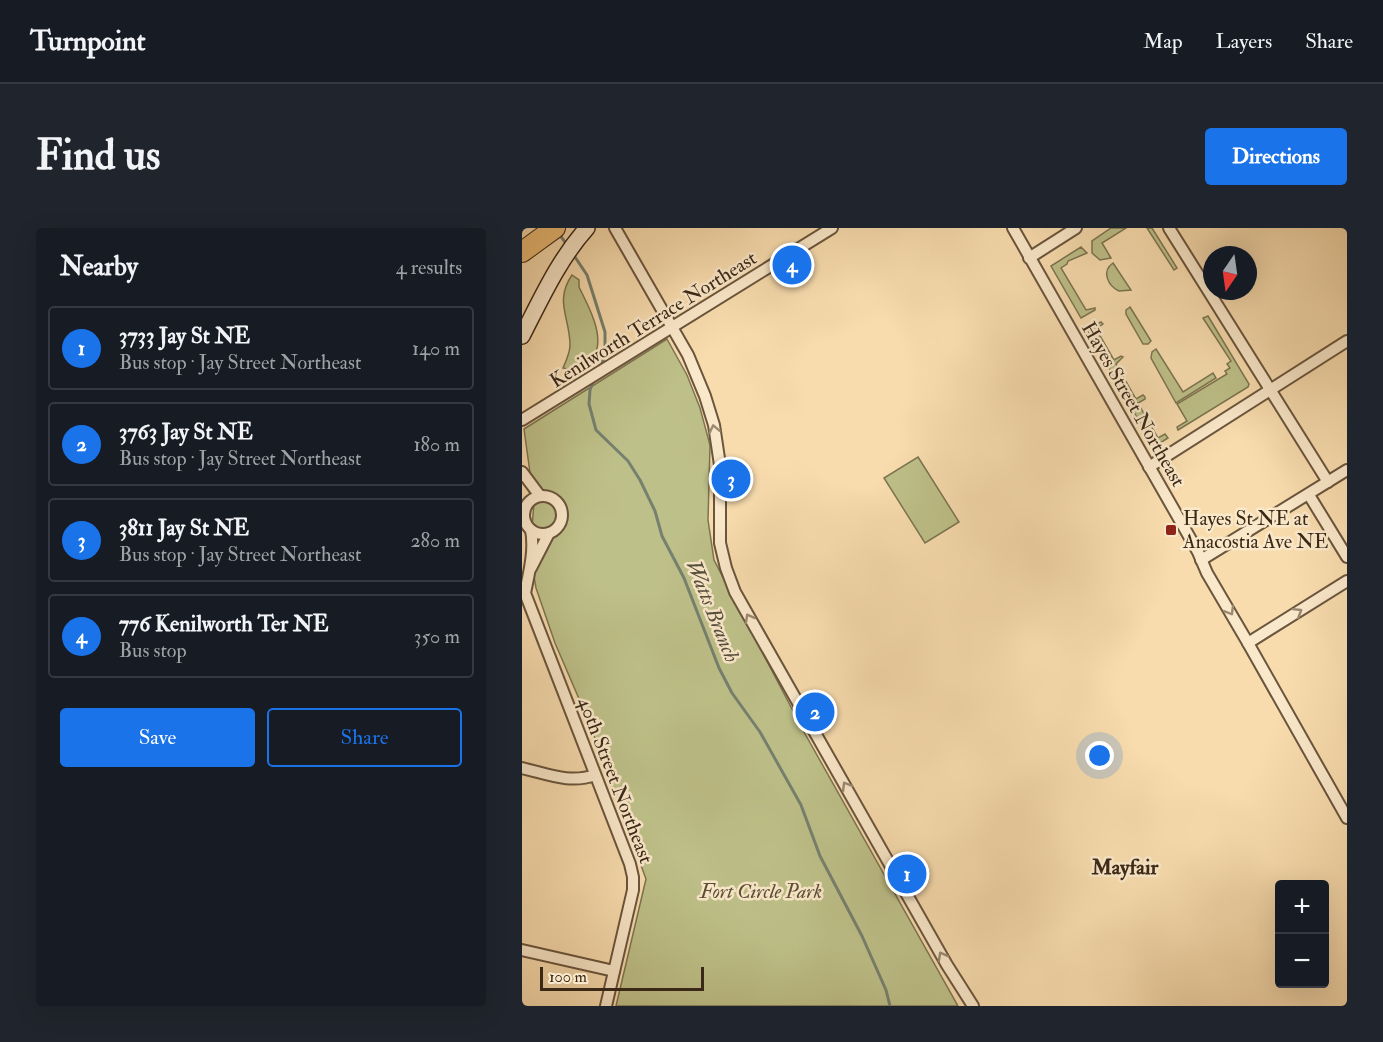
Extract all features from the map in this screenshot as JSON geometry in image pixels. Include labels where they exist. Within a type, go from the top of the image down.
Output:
[{"type":"highway","points":[[528,247],[555,228]]},
{"type":"main road","points":[[522,336],[556,273],[586,230]]},
{"type":"street","points":[[615,228],[695,368],[714,425],[720,465],[720,543],[735,592],[947,965],[973,1006]]},
{"type":"street","name":"Kenilworth Terrace Northeast","points":[[522,420],[832,228]]},
{"type":"street","name":"Hayes Street Northeast","points":[[1013,228],[1347,818]]},
{"type":"street","points":[[1029,258],[1076,228]]},
{"type":"street","points":[[1169,228],[1328,482]]},
{"type":"street","points":[[1149,467],[1347,341]]},
{"type":"street","points":[[1202,560],[1347,471]]},
{"type":"street","points":[[522,472],[540,496]]},
{"type":"street","points":[[1309,495],[1347,557]]},
{"type":"street","points":[[540,496],[552,498],[561,508],[562,514],[559,526],[543,534],[531,530],[524,513],[526,498],[540,496]]},
{"type":"street","name":"40th Street Northeast","points":[[530,571],[531,530]]},
{"type":"street","name":"40th Street Northeast","points":[[549,533],[530,571],[523,592],[630,864],[633,877],[633,890],[606,1006]]},
{"type":"street","points":[[1248,643],[1347,582]]},
{"type":"street","points":[[522,768],[574,780],[595,775]]},
{"type":"street","points":[[522,950],[614,971]]},
{"type":"green space","points":[[1111,228],[1126,228],[1102,243],[1111,258],[1100,260],[1092,253],[1092,241]]},
{"type":"green space","points":[[1147,228],[1152,228],[1177,268],[1174,270]]},
{"type":"green space","points":[[1081,247],[1087,253],[1068,261],[1061,268],[1086,310],[1095,308],[1081,318],[1051,266]]},
{"type":"green space","points":[[1113,263],[1131,290],[1119,291],[1109,282],[1107,270]]},
{"type":"green space","points":[[572,275],[579,280],[579,287],[590,309],[598,344],[589,363],[577,371],[563,368],[570,345],[563,301]]},
{"type":"green space","points":[[1130,307],[1151,341],[1148,344],[1143,344],[1126,314],[1126,310]]},
{"type":"green space","points":[[1208,316],[1249,384],[1248,387],[1178,430],[1177,427],[1187,421],[1177,404],[1227,374],[1225,371],[1230,368],[1227,364],[1231,361],[1203,318]]},
{"type":"green space","points":[[1101,322],[1103,324],[1096,329],[1114,360],[1123,357],[1116,364],[1136,399],[1143,395],[1145,397],[1138,403],[1158,438],[1165,434],[1168,438],[1157,445],[1152,444],[1087,329]]},
{"type":"green space","name":"Fort Circle Park","points":[[667,339],[687,375],[700,408],[710,445],[708,520],[714,560],[804,732],[958,1006],[616,1006],[646,879],[589,722],[555,643],[536,588],[530,554],[534,502],[524,429]]},
{"type":"green space","points":[[1156,349],[1183,392],[1213,373],[1216,378],[1176,403],[1151,358],[1152,352]]},
{"type":"green space","points":[[918,457],[959,522],[925,543],[884,478]]},
{"type":"waterway","name":"Watts Branch","points":[[559,234],[568,246]]},
{"type":"waterway","name":"Watts Branch","points":[[573,254],[587,275],[605,332],[605,356],[599,368]]},
{"type":"waterway","name":"Watts Branch","points":[[594,380],[590,390],[589,404],[596,430],[628,461],[640,480],[655,511],[662,536],[684,578],[719,668],[732,693],[760,732],[801,805],[820,856],[862,936],[886,990],[890,1006]]},
{"type":"place","name":"776 Kenilworth Ter NE","points":[[792,265]]},
{"type":"place","name":"3811 Jay St NE","points":[[731,479]]},
{"type":"place","name":"Hayes St NE at Anacostia Ave NE","points":[[1171,530]]},
{"type":"place","name":"3763 Jay St NE","points":[[815,712]]},
{"type":"place","name":"3733 Jay St NE","points":[[907,874]]},
{"type":"district","name":"Mayfair","points":[[1125,867]]}]
